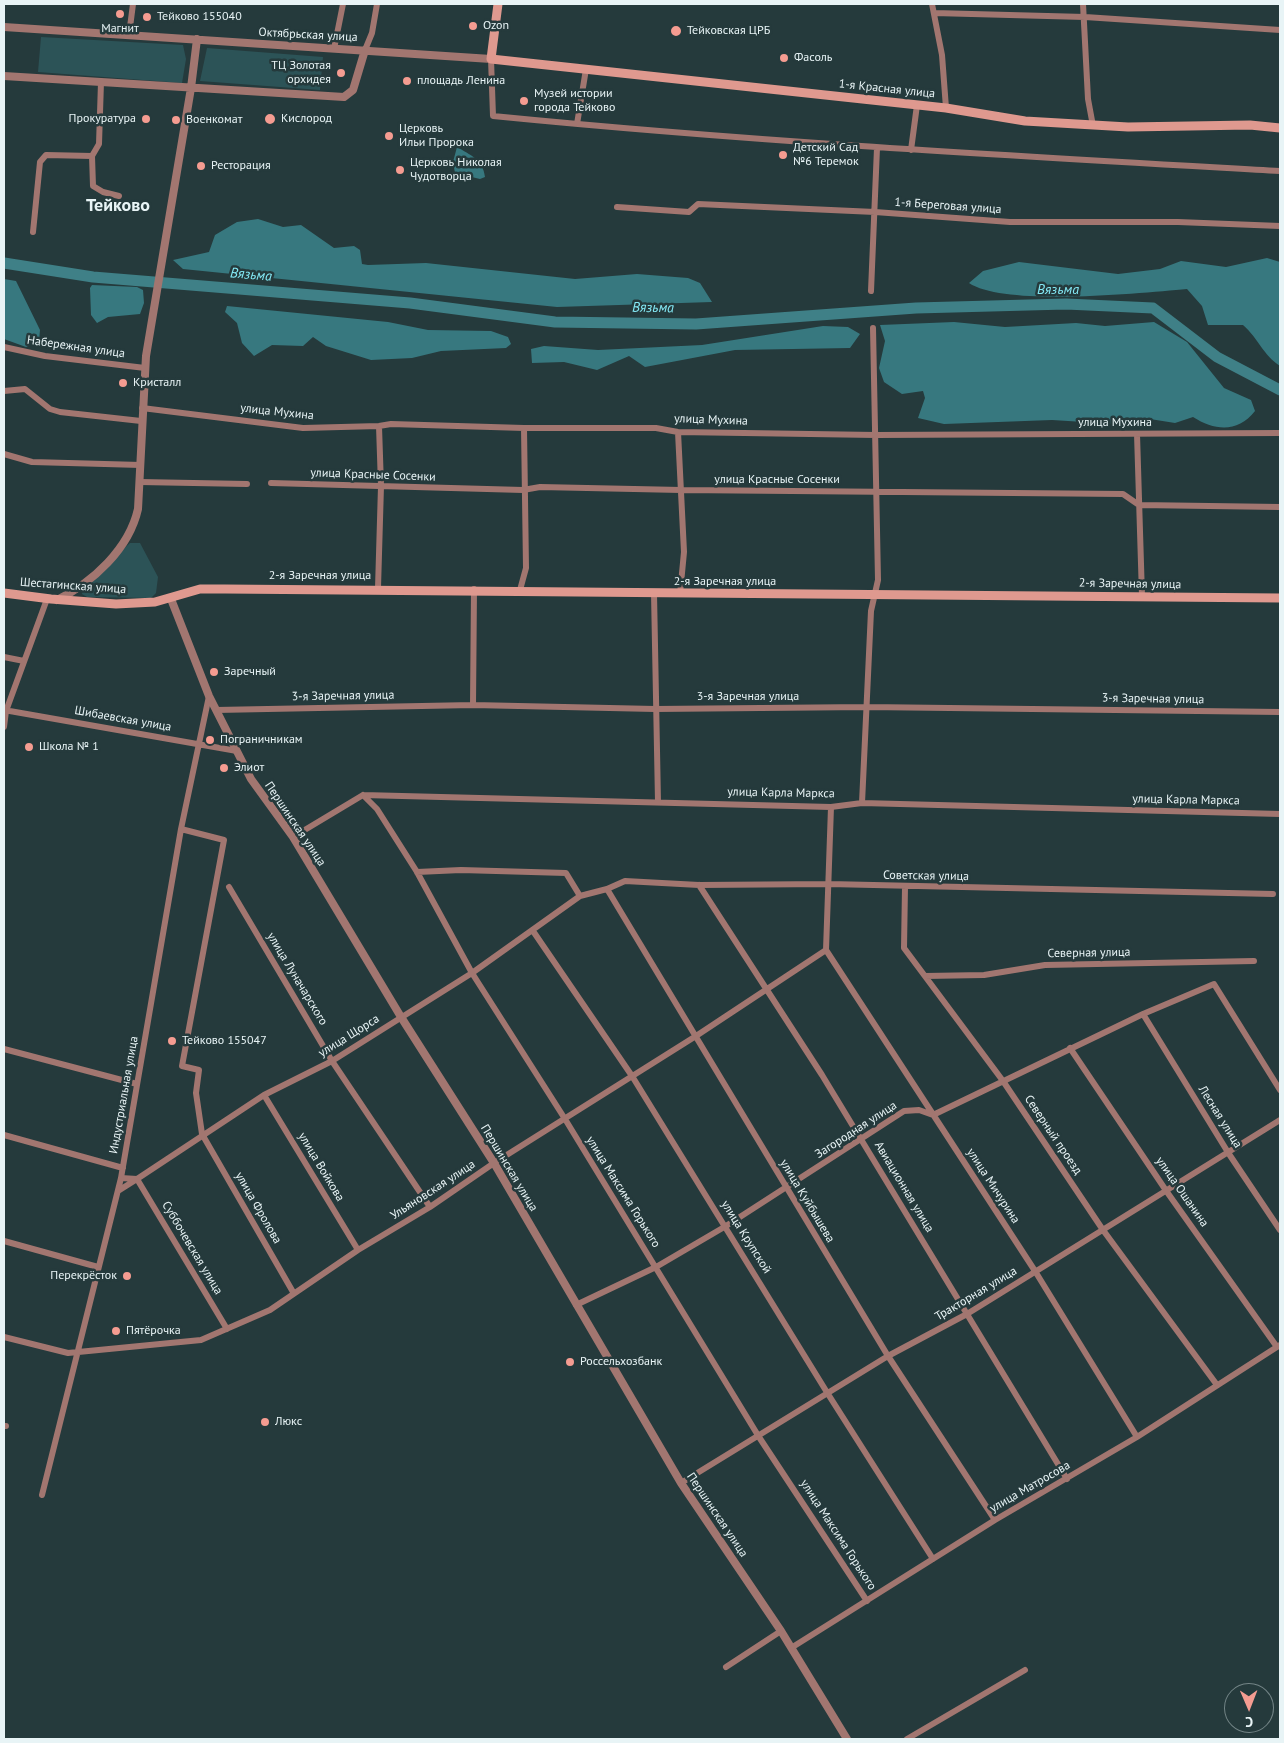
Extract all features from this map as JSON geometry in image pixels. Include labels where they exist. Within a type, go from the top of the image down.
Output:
[{"type":"main road","points":[[491,59],[498,4]]},
{"type":"main road","name":"1-я Красная улица","points":[[491,59],[946,108],[1025,121],[1093,126],[1250,125],[1280,128]]},
{"type":"main road","name":"2-я Заречная улица","points":[[171,599],[200,589],[378,588],[654,594],[1280,598]]},
{"type":"main road","name":"Шестагинская улица","points":[[4,593],[47,599],[116,604],[171,599]]},
{"type":"street","points":[[130,35],[133,4]]},
{"type":"street","points":[[334,49],[343,4]]},
{"type":"street","points":[[4,76],[344,96],[349,95],[352,90],[372,33],[377,4]]},
{"type":"street","points":[[932,4],[942,55],[946,108]]},
{"type":"street","points":[[1083,4],[1088,99],[1093,126]]},
{"type":"street","points":[[934,13],[1085,17],[1280,30]]},
{"type":"street","name":"Октябрьская улица","points":[[4,27],[491,59]]},
{"type":"street","points":[[58,600],[110,560],[134,526],[138,509],[140,482],[141,421],[145,368],[162,254],[191,88],[197,39]]},
{"type":"street","points":[[491,59],[493,116],[877,148],[1280,171]]},
{"type":"street","points":[[577,124],[586,69]]},
{"type":"street","points":[[101,82],[99,144],[92,156],[93,186],[103,192],[119,196]]},
{"type":"street","points":[[911,150],[917,105]]},
{"type":"street","points":[[871,291],[877,148]]},
{"type":"street","points":[[33,232],[40,162],[46,155],[92,156]]},
{"type":"street","name":"1-я Береговая улица","points":[[617,207],[689,212],[698,204],[875,212],[1010,222],[1178,222],[1280,226]]},
{"type":"street","points":[[862,803],[871,611],[878,580],[878,492],[873,328]]},
{"type":"street","name":"Набережная улица","points":[[4,347],[45,356],[145,368]]},
{"type":"street","points":[[4,391],[25,389],[50,409],[60,412],[141,421]]},
{"type":"street","name":"улица Мухина","points":[[142,408],[304,428],[391,424],[524,428],[656,428],[678,432],[876,435],[1280,433]]},
{"type":"street","points":[[378,588],[379,426]]},
{"type":"street","points":[[520,590],[526,568],[523,490],[524,428]]},
{"type":"street","points":[[678,432],[684,552],[680,594]]},
{"type":"street","points":[[1137,434],[1142,596]]},
{"type":"street","points":[[4,454],[32,462],[140,465]]},
{"type":"street","points":[[140,482],[247,484]]},
{"type":"street","name":"улица Красные Сосенки","points":[[271,483],[523,490],[540,487],[1122,494],[1138,505],[1280,507]]},
{"type":"street","points":[[80,601],[78,594],[81,584]]},
{"type":"street","points":[[473,704],[474,589]]},
{"type":"street","points":[[654,594],[658,802]]},
{"type":"street","points":[[4,727],[5,711],[47,599]]},
{"type":"street","name":"Першинская улица","points":[[171,599],[209,696],[251,779],[293,837],[401,1017],[494,1163],[681,1483],[781,1631],[847,1739]]},
{"type":"street","points":[[4,657],[24,661]]},
{"type":"street","name":"Индустриальная улица","points":[[42,1495],[121,1178],[181,829],[209,696]]},
{"type":"street","name":"3-я Заречная улица","points":[[216,710],[473,704],[655,709],[867,707],[1280,712]]},
{"type":"street","name":"Шибаевская улица","points":[[5,711],[237,751]]},
{"type":"street","points":[[293,837],[363,795]]},
{"type":"street","name":"улица Карла Маркса","points":[[363,795],[831,807],[862,803],[1280,814]]},
{"type":"street","name":"улица Максима Горького","points":[[363,795],[377,809],[417,872],[472,973],[565,1119],[759,1437],[867,1600]]},
{"type":"street","points":[[826,950],[831,807]]},
{"type":"street","points":[[181,829],[224,840],[182,1066],[199,1070],[196,1094],[202,1134]]},
{"type":"street","points":[[417,872],[461,870],[566,873],[580,896]]},
{"type":"street","name":"Советская улица","points":[[580,896],[607,889],[625,881],[699,885],[829,884],[1273,894]]},
{"type":"street","name":"Авиационная улица","points":[[699,885],[862,1139],[1067,1479]]},
{"type":"street","name":"Северный проезд","points":[[905,886],[904,948],[1003,1081],[1103,1230],[1217,1385]]},
{"type":"street","name":"улица Луначарского","points":[[229,887],[332,1061],[430,1207]]},
{"type":"street","name":"улица Куйбышева","points":[[607,889],[888,1356],[995,1520]]},
{"type":"street","name":"улица Щорса","points":[[118,1191],[264,1095],[332,1061],[472,973],[580,896]]},
{"type":"street","name":"улица Крупской","points":[[532,932],[632,1076],[828,1394],[933,1559]]},
{"type":"street","name":"Ульяновская улица","points":[[4,1337],[68,1353],[201,1340],[270,1310],[293,1292],[430,1207],[494,1163],[768,990],[826,950]]},
{"type":"street","name":"улица Мичурина","points":[[826,950],[1035,1271],[1137,1437]]},
{"type":"street","name":"Северная улица","points":[[925,976],[984,975],[1045,965],[1254,961]]},
{"type":"street","points":[[933,1115],[1070,1048],[1214,984],[1280,1090]]},
{"type":"street","name":"Лесная улица","points":[[1143,1014],[1228,1152],[1280,1230]]},
{"type":"street","name":"улица Ошанина","points":[[1070,1048],[1167,1192],[1279,1346]]},
{"type":"street","points":[[4,1049],[137,1084]]},
{"type":"street","name":"улица Войкова","points":[[264,1095],[358,1250]]},
{"type":"street","name":"Загородная улица","points":[[576,1305],[656,1267],[726,1226],[904,1111],[920,1110],[933,1115]]},
{"type":"street","name":"Тракторная улица","points":[[681,1483],[759,1437],[888,1356],[967,1314],[1167,1192],[1280,1120]]},
{"type":"street","name":"улица Фролова","points":[[202,1134],[293,1292]]},
{"type":"street","points":[[4,1135],[123,1168]]},
{"type":"street","points":[[121,1178],[137,1179]]},
{"type":"street","name":"Суббочевская улица","points":[[137,1179],[227,1329]]},
{"type":"street","points":[[4,1241],[98,1267]]},
{"type":"street","name":"улица Матросова","points":[[792,1648],[995,1520],[1137,1437],[1279,1346]]},
{"type":"street","points":[[726,1667],[781,1631]]},
{"type":"street","points":[[907,1739],[1025,1670]]},
{"type":"shaded area","points":[[41,37],[183,45],[186,59],[182,83],[38,72]]},
{"type":"shaded area","points":[[207,48],[323,57],[320,90],[200,81]]},
{"type":"shaded area","points":[[457,147],[479,162],[485,177],[480,179],[455,173],[453,162]]},
{"type":"shaded area","points":[[258,219],[283,227],[301,225],[334,248],[354,246],[360,250],[362,264],[426,263],[575,279],[637,274],[688,278],[700,283],[712,302],[557,307],[183,269],[173,260],[209,252],[215,235],[237,222]]},
{"type":"shaded area","points":[[1267,258],[1280,262],[1280,366],[1269,357],[1243,325],[1208,325],[1202,306],[1187,289],[1107,295],[1042,296],[1012,295],[987,290],[969,283],[983,271],[1019,262],[1118,274],[1160,269],[1181,261],[1226,267]]},
{"type":"shaded area","points":[[4,279],[16,281],[40,330],[39,341],[26,347],[4,339]]},
{"type":"shaded area","points":[[92,285],[137,287],[143,290],[144,303],[140,314],[108,317],[97,323],[91,315],[90,288]]},
{"type":"shaded area","points":[[227,306],[388,322],[428,330],[491,331],[508,337],[511,344],[506,348],[441,351],[412,358],[371,360],[326,346],[313,337],[303,346],[272,345],[254,356],[242,343],[237,323],[225,312]]},
{"type":"shaded area","points":[[954,322],[1005,327],[1076,323],[1105,326],[1154,322],[1187,342],[1224,388],[1251,400],[1255,411],[1241,423],[1226,427],[1210,425],[1193,417],[1175,423],[1150,419],[1132,425],[1052,420],[944,424],[918,418],[925,398],[923,391],[902,394],[884,382],[879,368],[885,341],[880,325]]},
{"type":"shaded area","points":[[823,326],[848,327],[860,334],[850,348],[735,350],[645,367],[629,356],[597,370],[564,362],[532,363],[531,349],[544,346],[598,350],[702,345]]},
{"type":"shaded area","points":[[130,543],[140,543],[158,577],[156,593],[151,598],[87,597],[82,594],[83,587]]},
{"type":"waterway","name":"Вязьма","points":[[4,263],[93,277],[410,303],[555,322],[696,324],[916,308],[1066,304],[1153,308],[1217,357],[1280,390]]},
{"type":"place","name":"Магнит","points":[[120,14]]},
{"type":"place","name":"Тейково 155040","points":[[147,17]]},
{"type":"place","name":"Ozon","points":[[473,26]]},
{"type":"place","name":"Тейковская ЦРБ","points":[[676,31]]},
{"type":"place","name":"Фасоль","points":[[784,58]]},
{"type":"place","name":"ТЦ Золотая орхидея","points":[[341,73]]},
{"type":"place","name":"площадь Ленина","points":[[407,81]]},
{"type":"place","name":"Музей истории города Тейково","points":[[524,101]]},
{"type":"place","name":"Прокуратура","points":[[146,119]]},
{"type":"place","name":"Кислород","points":[[270,119]]},
{"type":"place","name":"Военкомат","points":[[176,120]]},
{"type":"place","name":"Церковь Ильи Пророка","points":[[389,136]]},
{"type":"place","name":"Детский Сад №6 Теремок","points":[[783,155]]},
{"type":"place","name":"Ресторация","points":[[201,166]]},
{"type":"place","name":"Церковь Николая Чудотворца","points":[[400,170]]},
{"type":"place","name":"Кристалл","points":[[123,383]]},
{"type":"place","name":"Заречный","points":[[214,672]]},
{"type":"place","name":"Пограничникам","points":[[210,740]]},
{"type":"place","name":"Школа № 1","points":[[29,747]]},
{"type":"place","name":"Элиот","points":[[224,768]]},
{"type":"place","name":"Тейково 155047","points":[[172,1041]]},
{"type":"place","name":"Перекрёсток","points":[[127,1276]]},
{"type":"place","name":"Пятёрочка","points":[[116,1331]]},
{"type":"place","name":"Россельхозбанк","points":[[570,1362]]},
{"type":"place","name":"Люкс","points":[[265,1422]]},
{"type":"district","name":"Тейково","points":[[118,206]]}]
